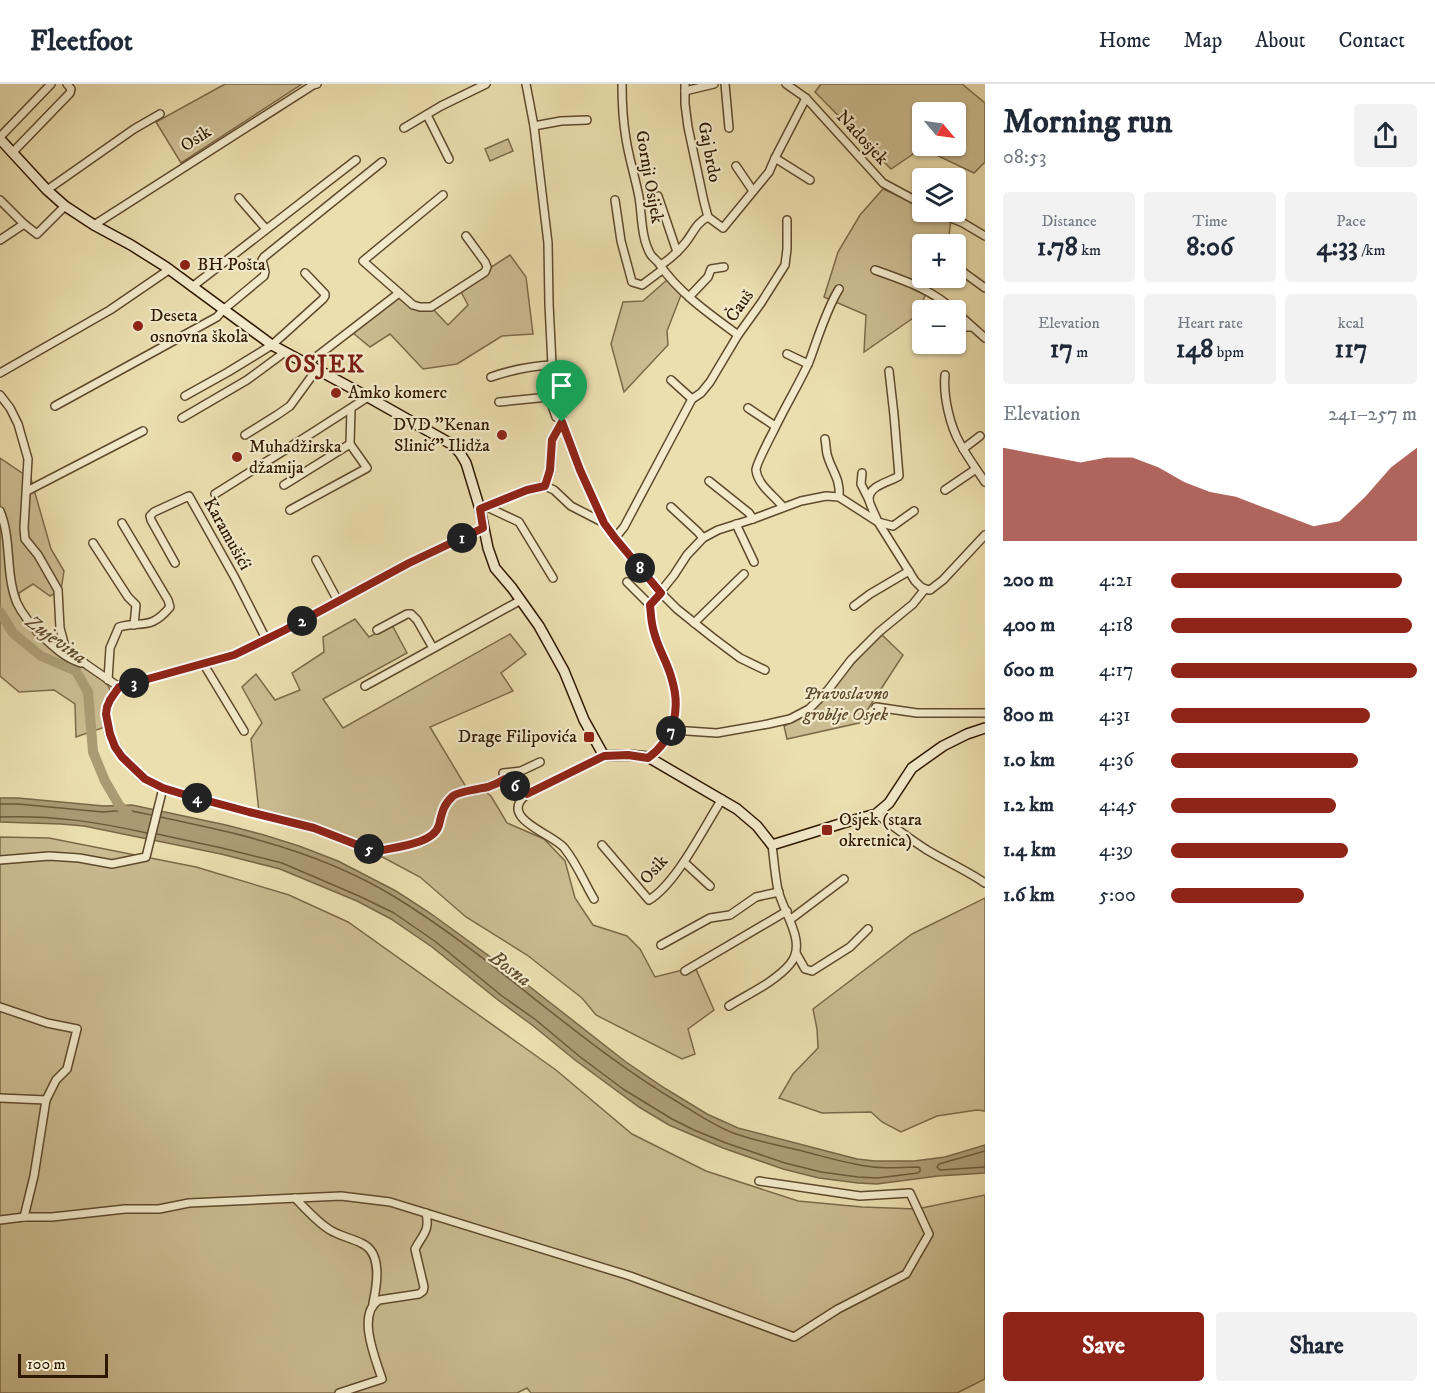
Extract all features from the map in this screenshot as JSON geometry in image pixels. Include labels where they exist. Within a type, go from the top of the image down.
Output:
[{"type":"main road","points":[[0,138],[47,190],[65,206],[170,270],[272,345],[453,445],[466,463],[483,508],[483,528],[495,568],[539,626],[604,756],[628,755],[648,758],[722,799],[747,817],[772,844],[876,814],[889,803],[912,768],[943,746],[985,728]]},
{"type":"street","points":[[0,138],[51,84]]},
{"type":"street","points":[[12,153],[70,93],[71,89],[67,84]]},
{"type":"street","name":"Osik","points":[[94,225],[239,131],[317,84]]},
{"type":"street","points":[[404,128],[441,106],[486,84]]},
{"type":"street","points":[[526,84],[534,126],[548,243],[552,365],[562,421],[580,470],[604,523],[661,593],[694,623],[740,658],[765,670]]},
{"type":"street","name":"Gornji Osijek","points":[[622,84],[626,139],[650,253],[689,297],[738,335]]},
{"type":"street","name":"Gaj brdo","points":[[708,217],[689,136],[685,88],[714,84]]},
{"type":"street","name":"Gaj brdo","points":[[725,84],[729,128]]},
{"type":"street","name":"Nadosjek","points":[[786,84],[806,98],[884,183],[912,198]]},
{"type":"street","points":[[615,200],[621,241],[632,282],[642,285],[685,244],[702,220],[708,217],[723,228],[770,172],[806,98]]},
{"type":"street","points":[[47,190],[134,129],[160,114]]},
{"type":"street","points":[[427,115],[449,159]]},
{"type":"street","points":[[534,126],[561,121],[587,120]]},
{"type":"street","points":[[775,158],[810,180]]},
{"type":"street","points":[[192,287],[356,160]]},
{"type":"street","points":[[56,406],[217,317],[223,309],[264,276],[262,260],[264,257],[382,162]]},
{"type":"street","name":"Gaj brdo","points":[[735,166],[753,191]]},
{"type":"street","points":[[443,195],[363,261],[413,305],[431,307],[485,272],[487,267],[485,262],[466,236]]},
{"type":"street","points":[[658,196],[677,252]]},
{"type":"street","points":[[239,198],[266,229]]},
{"type":"street","points":[[0,201],[37,234],[65,206]]},
{"type":"street","name":"Čauš","points":[[615,538],[624,527],[692,399],[701,393],[710,382],[784,265],[787,249],[787,220]]},
{"type":"street","points":[[961,222],[985,235]]},
{"type":"street","points":[[0,240],[24,224]]},
{"type":"street","points":[[689,297],[708,278],[711,269],[724,267]]},
{"type":"street","points":[[0,372],[110,310],[170,270]]},
{"type":"street","points":[[874,270],[923,288],[942,300]]},
{"type":"street","points":[[185,396],[272,345],[325,296],[305,273]]},
{"type":"street","points":[[966,274],[985,288]]},
{"type":"street","points":[[783,507],[765,487],[756,470],[808,364],[832,300],[839,289]]},
{"type":"street","points":[[307,363],[399,293]]},
{"type":"street","points":[[966,321],[985,338]]},
{"type":"street","points":[[966,327],[972,327]]},
{"type":"street","points":[[182,418],[247,380],[285,352]]},
{"type":"street","points":[[787,354],[808,364]]},
{"type":"street","points":[[491,377],[508,371],[552,365]]},
{"type":"street","points":[[245,435],[290,406],[317,369]]},
{"type":"street","points":[[869,500],[869,496],[876,487],[899,476],[889,372]]},
{"type":"street","points":[[945,375],[944,386],[949,415],[959,442],[985,482]]},
{"type":"street","points":[[671,380],[692,399]]},
{"type":"street","points":[[0,395],[18,424],[28,459],[25,539],[38,555],[58,590],[60,628],[65,647],[119,687]]},
{"type":"street","points":[[215,494],[368,397]]},
{"type":"street","points":[[499,402],[549,397],[556,417],[562,421]]},
{"type":"street","points":[[748,408],[776,426]]},
{"type":"street","points":[[290,510],[367,468],[350,444],[351,409]]},
{"type":"street","points":[[545,486],[550,470],[552,440],[562,421]]},
{"type":"street","points":[[27,491],[143,431]]},
{"type":"street","points":[[963,449],[980,436]]},
{"type":"street","points":[[825,439],[826,452],[837,477],[839,497]]},
{"type":"street","points":[[284,485],[350,444]]},
{"type":"street","points":[[945,490],[976,469]]},
{"type":"street","points":[[862,473],[861,484],[878,522],[921,587],[930,590],[943,580],[985,535]]},
{"type":"street","points":[[709,481],[749,513],[753,519]]},
{"type":"street","points":[[483,508],[520,492],[545,486],[554,490],[571,506],[604,523]]},
{"type":"street","name":"Karamušići","points":[[175,563],[150,516],[189,496],[266,639]]},
{"type":"street","points":[[650,605],[687,555],[703,538],[718,530],[817,497],[839,497],[878,522],[893,526],[914,511]]},
{"type":"street","points":[[671,507],[703,538]]},
{"type":"street","points":[[483,508],[519,522],[553,579]]},
{"type":"street","points":[[0,511],[5,525],[12,586],[17,604],[28,621],[56,650],[73,661],[87,665]]},
{"type":"street","points":[[108,680],[110,648],[119,627],[149,624],[168,610],[171,605],[122,523]]},
{"type":"street","points":[[736,524],[754,562]]},
{"type":"street","points":[[483,528],[409,563],[234,655],[119,687],[110,700],[106,714],[115,747],[130,766],[145,779],[163,788],[314,828],[373,851],[430,838],[439,826],[442,809],[454,795],[491,786],[505,779]]},
{"type":"street","points":[[93,543],[122,588],[136,605],[134,625]]},
{"type":"street","points":[[316,560],[338,601]]},
{"type":"street","points":[[854,606],[909,571]]},
{"type":"street","points":[[694,623],[744,574]]},
{"type":"street","points":[[627,582],[650,605],[654,634],[672,679],[675,695],[672,730],[648,758]]},
{"type":"street","points":[[672,730],[717,733],[732,731],[790,719],[809,709],[828,690],[851,660],[879,632],[913,604],[925,589]]},
{"type":"street","points":[[365,686],[521,600]]},
{"type":"street","points":[[377,630],[411,614],[433,648]]},
{"type":"street","points":[[203,663],[243,732]]},
{"type":"street","points":[[876,707],[916,713],[985,713]]},
{"type":"street","points":[[594,899],[564,846],[533,828],[522,818],[519,804],[527,794],[604,756]]},
{"type":"street","points":[[527,794],[505,779],[503,773],[521,771],[540,762]]},
{"type":"street","points":[[0,860],[49,856],[112,864],[146,857],[163,788]]},
{"type":"street","name":"Osik","points":[[602,845],[649,900],[663,890],[684,862],[722,799]]},
{"type":"street","points":[[876,814],[924,849],[966,870],[985,883]]},
{"type":"street","points":[[729,1006],[765,985],[783,971],[792,963],[796,953],[791,919],[779,892],[772,844]]},
{"type":"street","points":[[684,862],[710,886]]},
{"type":"street","points":[[791,919],[844,879]]},
{"type":"street","points":[[661,945],[710,918],[730,915],[756,897],[779,892]]},
{"type":"street","points":[[685,971],[787,911]]},
{"type":"street","points":[[796,953],[805,969],[812,971],[850,947],[868,929]]},
{"type":"street","points":[[0,1007],[47,1023],[77,1029],[67,1069],[56,1080],[46,1100],[34,1176],[24,1217]]},
{"type":"street","points":[[0,1098],[46,1100]]},
{"type":"street","points":[[0,1220],[125,1209],[159,1209],[189,1203],[295,1198],[341,1196],[390,1202],[630,1276],[794,1337],[838,1309],[906,1274],[929,1234],[910,1193],[860,1196],[759,1181]]},
{"type":"street","points":[[295,1198],[331,1231],[369,1247],[374,1257],[377,1273],[376,1286],[368,1317],[372,1348],[382,1379],[339,1393]]},
{"type":"street","points":[[373,1303],[423,1291],[416,1249],[427,1230],[426,1213]]},
{"type":"green space","points":[[225,84],[302,84],[181,163],[156,122]]},
{"type":"green space","points":[[821,84],[962,84],[985,103],[985,162],[974,173],[939,156],[966,156],[966,102],[912,102],[912,155],[891,169],[815,92]]},
{"type":"green space","points":[[508,139],[513,151],[490,161],[485,149]]},
{"type":"green space","points":[[883,189],[912,202],[912,222],[951,222],[949,234],[912,234],[912,288],[929,288],[923,300],[912,300],[912,319],[864,352],[866,315],[824,297],[838,252],[860,215]]},
{"type":"green space","points":[[510,255],[526,277],[533,334],[502,336],[457,364],[423,369],[390,334],[370,347],[353,333],[399,293],[413,305],[431,307],[448,325],[468,305],[459,288]]},
{"type":"green space","points":[[668,279],[681,295],[667,331],[668,345],[624,392],[611,344],[623,302],[643,301]]},
{"type":"green space","points":[[0,458],[31,479],[51,549],[64,571],[61,590],[50,596],[33,584],[19,593],[20,611],[34,635],[61,655],[85,661],[104,676],[112,695],[108,726],[76,737],[75,704],[54,690],[19,692],[0,676]]},
{"type":"green space","points":[[355,619],[369,637],[392,625],[407,653],[323,699],[343,728],[510,634],[526,654],[501,673],[513,691],[430,727],[466,787],[479,787],[491,796],[507,823],[544,839],[565,861],[575,898],[593,925],[627,936],[640,949],[655,977],[695,967],[714,1010],[688,1029],[695,1054],[682,1059],[596,1015],[582,998],[527,955],[466,917],[420,877],[373,852],[312,825],[259,812],[251,739],[262,723],[242,687],[256,674],[275,700],[300,690],[292,673],[324,652],[323,637]]},
{"type":"green space","name":"Pravoslavno groblje Osjek","points":[[880,633],[903,655],[859,723],[787,739],[784,726],[810,714]]},
{"type":"green space","points":[[0,837],[49,838],[196,867],[289,895],[348,922],[556,1070],[632,1134],[706,1171],[798,1201],[862,1207],[917,1209],[985,1195],[985,1379],[957,1393],[531,1393],[527,1388],[517,1393],[0,1393]]},
{"type":"green space","points":[[985,898],[985,1111],[977,1110],[937,1116],[901,1132],[882,1122],[871,1112],[822,1113],[779,1098],[793,1074],[818,1048],[813,1009],[912,934]]},
{"type":"water","points":[[0,798],[104,806],[132,805],[226,825],[299,846],[338,861],[396,891],[430,913],[511,972],[626,1062],[707,1114],[738,1128],[857,1159],[914,1161],[945,1157],[985,1145],[985,1173],[877,1184],[858,1183],[819,1178],[783,1169],[723,1148],[669,1125],[639,1107],[575,1060],[432,947],[391,919],[357,901],[280,869],[221,854],[84,826],[0,822]]},
{"type":"waterway","name":"Zujevina","points":[[0,612],[13,633],[41,656],[76,671],[88,692],[93,752],[105,781],[119,805],[128,814]]},
{"type":"place","name":"BH Pošta","points":[[185,265]]},
{"type":"place","name":"Deseta osnovna škola","points":[[138,326]]},
{"type":"place","name":"Amko komerc","points":[[336,393]]},
{"type":"place","name":"DVD \"Kenan Slinić\" Ilidža","points":[[502,435]]},
{"type":"place","name":"Muhadžirska džamija","points":[[237,457]]},
{"type":"place","name":"Drage Filipovića","points":[[589,737]]},
{"type":"place","name":"Osjek (stara okretnica)","points":[[827,830]]},
{"type":"district","name":"OSJEK","points":[[325,365]]},
{"type":"route","points":[[562,422],[580,470],[604,523],[661,593],[650,605],[651,622],[672,679],[675,695],[674,724],[664,742],[648,758],[628,755],[604,756],[527,794],[505,779],[491,786],[459,792],[442,809],[439,826],[430,838],[373,851],[314,828],[163,788],[145,779],[122,757],[110,734],[106,714],[110,700],[119,687],[234,655],[409,563],[483,528],[480,509],[512,495],[545,486],[550,470],[552,440],[562,422]]},
{"type":"water label","name":"Bosna","points":[[510,969]]}]
